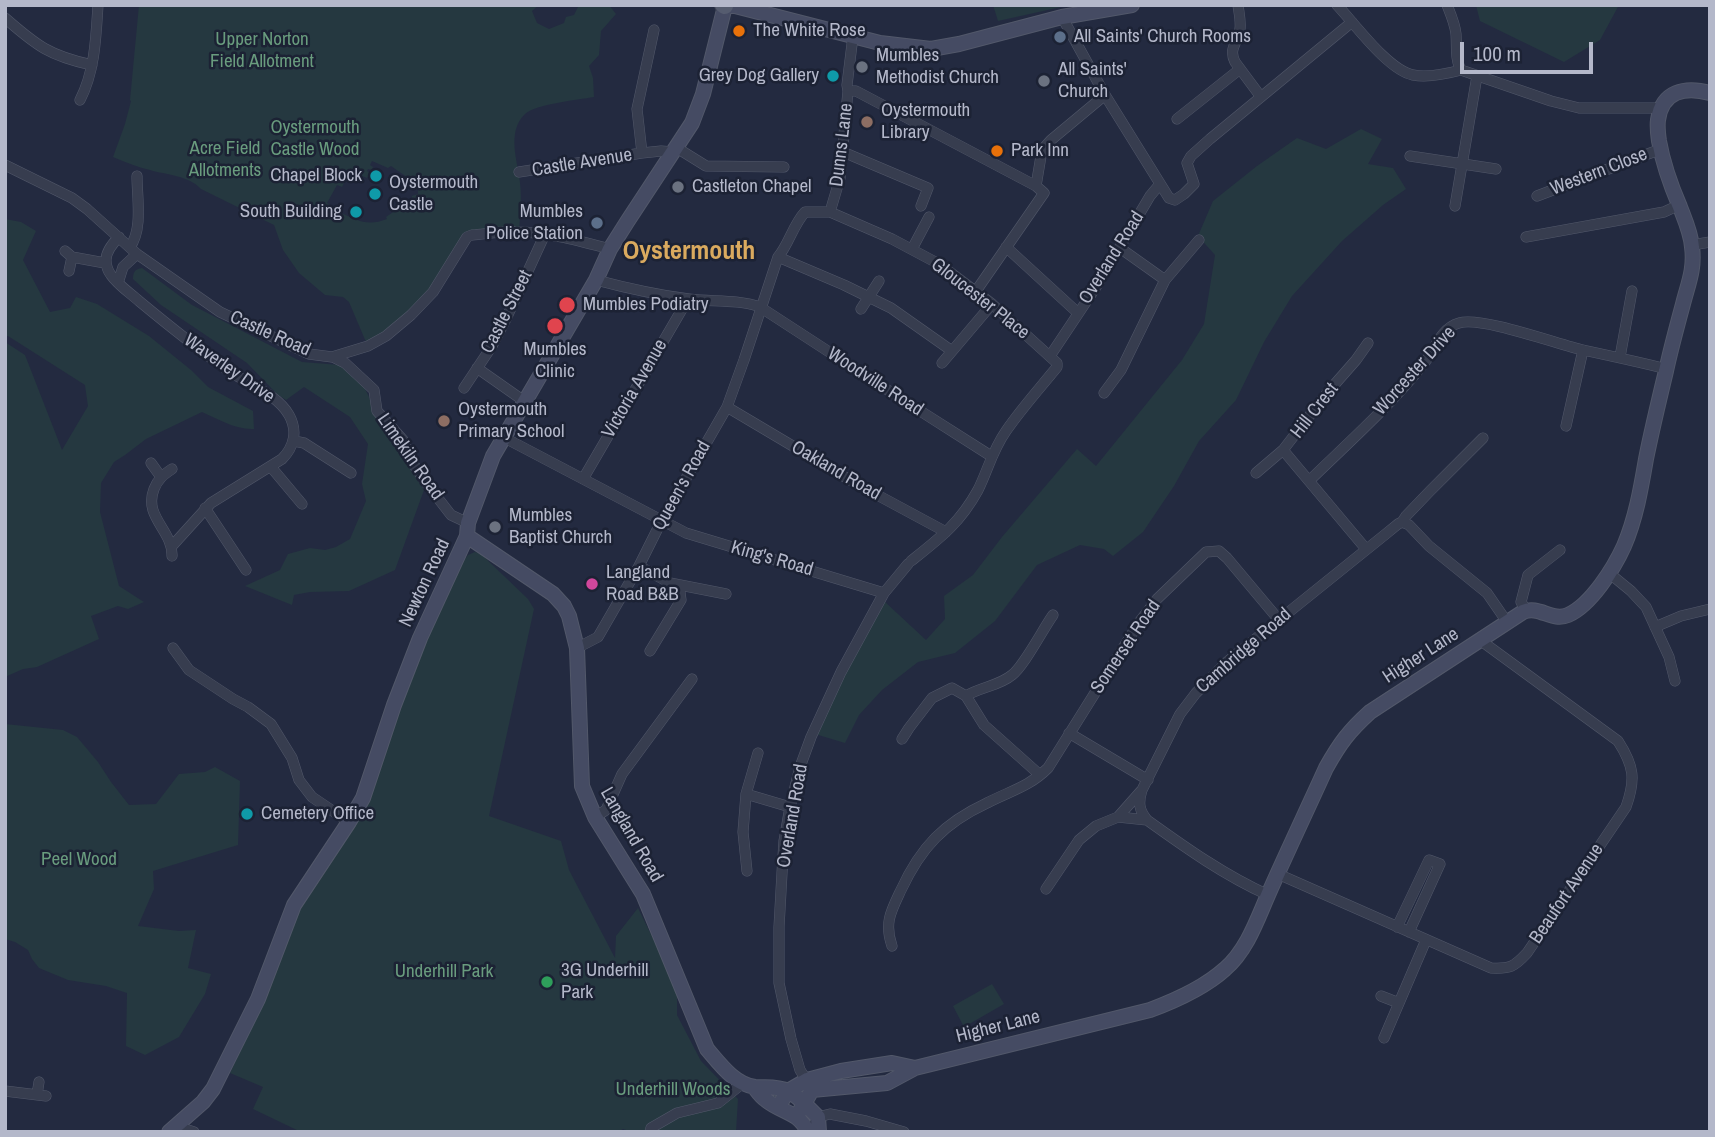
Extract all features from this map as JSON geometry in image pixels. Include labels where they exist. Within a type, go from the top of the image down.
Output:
[{"type":"street","points":[[80,100],[92,65],[98,5]]},
{"type":"street","points":[[724,6],[735,6],[880,43],[931,49],[1062,17],[1132,5]]},
{"type":"street","points":[[1238,5],[1240,27],[1231,51],[1232,56],[1261,97]]},
{"type":"street","points":[[1337,5],[1389,63],[1403,72],[1424,76],[1461,70],[1559,104],[1579,108],[1661,108]]},
{"type":"street","points":[[1447,5],[1456,32],[1458,64],[1461,70]]},
{"type":"street","name":"Newton Road","points":[[173,1129],[203,1102],[213,1089],[258,999],[294,905],[363,798],[420,638],[467,529],[493,456],[596,280],[610,249],[692,123],[703,94],[724,6]]},
{"type":"street","points":[[1062,17],[1105,95],[1169,198],[1175,200],[1194,184],[1187,163],[1191,156],[1352,22]]},
{"type":"street","points":[[5,18],[48,52],[92,65]]},
{"type":"street","points":[[644,154],[637,108],[654,30]]},
{"type":"street","name":"Dunns Lane","points":[[830,212],[840,178],[853,36]]},
{"type":"street","points":[[1177,119],[1240,69]]},
{"type":"street","points":[[1455,206],[1477,76]]},
{"type":"street","points":[[1560,550],[1528,575],[1521,602],[1526,610],[1539,610],[1559,617],[1569,615],[1583,604],[1609,573],[1632,527],[1683,301],[1690,281],[1692,245],[1670,181],[1657,123],[1661,108],[1672,95],[1684,90],[1710,93]]},
{"type":"street","points":[[848,91],[856,91],[1044,193],[976,291]]},
{"type":"street","points":[[1035,186],[1042,150],[1105,95]]},
{"type":"street","name":"Western Close","points":[[1537,196],[1661,149]]},
{"type":"street","points":[[675,150],[706,166],[784,167]]},
{"type":"street","name":"Castle Avenue","points":[[519,173],[675,150]]},
{"type":"street","points":[[843,152],[928,188],[920,205]]},
{"type":"street","name":"Castle Avenue","points":[[644,154],[660,173]]},
{"type":"street","points":[[1410,156],[1496,169]]},
{"type":"street","name":"Castle Road","points":[[5,164],[87,208],[133,251],[220,313],[309,354],[332,357],[368,346],[386,336],[433,292],[467,237],[471,235],[516,232],[545,234],[610,249]]},
{"type":"street","points":[[118,282],[133,251],[137,230],[136,176]]},
{"type":"street","name":"Overland Road","points":[[805,1097],[779,983],[779,927],[784,841],[800,767],[811,737],[841,672],[884,593],[910,562],[961,517],[1006,430],[1057,367],[1057,363],[1050,356],[1160,184]]},
{"type":"street","points":[[1526,237],[1552,238],[1664,212],[1679,205]]},
{"type":"street","name":"Queen's Road","points":[[577,648],[598,637],[727,407],[778,257],[800,218],[805,212],[830,212]]},
{"type":"street","name":"Gloucester Place","points":[[830,212],[939,264],[992,304],[1050,356]]},
{"type":"street","points":[[912,249],[929,217]]},
{"type":"street","name":"Castle Street","points":[[464,387],[492,346],[545,234]]},
{"type":"street","points":[[107,266],[107,256],[119,237]]},
{"type":"street","points":[[1104,393],[1121,370],[1166,281],[1199,240]]},
{"type":"street","points":[[1692,245],[1710,242]]},
{"type":"street","points":[[1006,247],[1078,313]]},
{"type":"street","points":[[1120,248],[1166,281]]},
{"type":"street","points":[[69,271],[68,254],[107,266],[123,267]]},
{"type":"street","points":[[778,257],[869,296],[911,321],[952,351]]},
{"type":"street","name":"Waverley Drive","points":[[107,266],[112,276],[145,307],[285,409],[293,423],[294,441]]},
{"type":"street","points":[[596,280],[688,299],[749,302],[760,307]]},
{"type":"street","points":[[861,309],[879,281]]},
{"type":"street","points":[[1620,357],[1632,291]]},
{"type":"street","name":"Victoria Avenue","points":[[583,479],[688,299]]},
{"type":"street","points":[[942,363],[992,304]]},
{"type":"street","name":"Woodville Road","points":[[760,307],[991,456]]},
{"type":"street","name":"Worcester Drive","points":[[1309,481],[1397,393],[1426,361],[1447,330],[1458,323],[1474,321],[1667,369]]},
{"type":"street","name":"Hill Crest","points":[[1256,473],[1283,450],[1368,343]]},
{"type":"street","points":[[1566,426],[1583,350]]},
{"type":"street","name":"Limekiln Road","points":[[332,357],[345,363],[373,390],[377,411],[403,440],[414,465],[427,484],[451,515],[467,529]]},
{"type":"street","points":[[477,368],[524,401]]},
{"type":"street","name":"Oakland Road","points":[[727,407],[946,533]]},
{"type":"street","name":"King's Road","points":[[503,437],[686,533],[884,593]]},
{"type":"street","name":"Cambridge Road","points":[[1118,817],[1142,790],[1180,714],[1196,692],[1228,661],[1402,522],[1483,438]]},
{"type":"street","points":[[172,469],[161,477],[153,491],[151,505],[172,551],[205,508],[282,459],[294,441],[304,443],[351,473]]},
{"type":"street","points":[[1283,450],[1366,549]]},
{"type":"street","points":[[151,463],[161,477]]},
{"type":"street","points":[[271,467],[302,504]]},
{"type":"street","points":[[205,508],[246,570]]},
{"type":"street","points":[[1402,522],[1409,524],[1429,547],[1487,593],[1507,622]]},
{"type":"street","name":"Langland Road","points":[[467,529],[553,594],[569,616],[577,648],[582,786],[595,817],[643,894],[708,1049],[724,1069],[778,1107],[805,1097]]},
{"type":"street","name":"Somerset Road","points":[[1040,775],[1048,768],[1157,598],[1206,552],[1219,551],[1227,558],[1279,620]]},
{"type":"street","points":[[639,566],[670,583],[726,594]]},
{"type":"street","points":[[1609,573],[1646,607],[1669,657],[1675,681]]},
{"type":"street","points":[[650,652],[681,600],[680,585]]},
{"type":"street","points":[[1655,626],[1710,609]]},
{"type":"street","name":"Higher Lane","points":[[805,1097],[887,1083],[915,1068],[1150,1010],[1180,999],[1218,975],[1236,957],[1254,927],[1326,768],[1352,728],[1370,712],[1526,610]]},
{"type":"street","points":[[965,696],[995,685],[1012,675],[1053,615]]},
{"type":"street","name":"Beaufort Avenue","points":[[1278,874],[1491,968],[1505,969],[1516,965],[1527,953],[1626,807],[1633,781],[1632,770],[1618,741],[1480,640]]},
{"type":"street","points":[[173,648],[189,670],[271,724],[292,758],[299,780],[312,797],[349,822]]},
{"type":"street","points":[[595,817],[606,810],[622,774],[692,679]]},
{"type":"street","points":[[892,946],[887,932],[890,916],[909,873],[930,842],[966,814],[1022,788],[1040,775],[984,726],[965,696],[952,688],[932,698],[904,725],[902,739]]},
{"type":"street","points":[[1069,733],[1147,779]]},
{"type":"street","points":[[747,871],[743,832],[746,794],[758,753]]},
{"type":"street","points":[[1142,790],[1140,811],[1147,820],[1218,869],[1268,895]]},
{"type":"street","points":[[746,794],[790,807]]},
{"type":"street","points":[[1046,889],[1079,840],[1096,826],[1118,817],[1147,820]]},
{"type":"street","points":[[1397,927],[1429,860],[1440,864],[1409,932]]},
{"type":"street","points":[[1384,1038],[1426,940]]},
{"type":"street","points":[[1381,996],[1399,1003]]},
{"type":"street","points":[[5,1091],[41,1095],[39,1082]]},
{"type":"street","points":[[650,1132],[651,1128],[677,1113],[718,1103],[748,1085],[788,1091],[778,1107]]},
{"type":"street","name":"Langland Road","points":[[788,1091],[805,1097],[818,1125]]},
{"type":"street","name":"Langland Road","points":[[805,1097],[803,1122],[808,1132]]},
{"type":"street","points":[[808,1132],[830,1114],[904,1132]]},
{"type":"street","points":[[173,1129],[194,1132]]},
{"type":"green space","points":[[139,5],[539,5],[532,11],[537,23],[549,29],[564,23],[566,17],[574,15],[579,5],[609,5],[616,14],[601,31],[599,55],[589,66],[594,97],[538,108],[525,114],[519,121],[515,138],[521,189],[519,232],[472,235],[425,295],[399,321],[366,342],[349,302],[343,297],[325,295],[299,273],[283,250],[274,225],[190,181],[113,157],[130,100]],"holes":[[[372,161],[388,168],[391,166],[411,180],[413,185],[418,186],[418,194],[412,196],[412,199],[386,217],[387,219],[362,222],[334,210],[335,208],[327,203],[337,185],[342,187],[350,171],[367,178],[370,173],[368,169],[372,170],[373,167],[370,165]]]},
{"type":"green space","points":[[993,5],[1070,5],[998,21]]},
{"type":"green space","points":[[1476,5],[1619,5],[1600,40],[1564,62],[1480,21]]},
{"type":"green space","points":[[1361,129],[1382,139],[1368,164],[1393,168],[1406,189],[1342,241],[1292,296],[1264,342],[1236,400],[1199,441],[1174,486],[1143,532],[1113,556],[1104,549],[1080,545],[1037,565],[995,621],[955,653],[918,662],[882,690],[859,715],[845,743],[815,734],[884,601],[926,640],[945,619],[944,596],[973,575],[1077,449],[1096,466],[1182,360],[1204,324],[1215,255],[1198,236],[1213,201],[1297,138],[1326,149]]},
{"type":"green space","points":[[5,219],[21,222],[36,231],[23,260],[50,312],[70,308],[76,297],[97,304],[149,336],[208,387],[253,411],[254,429],[234,426],[202,412],[146,439],[114,462],[101,483],[100,512],[119,586],[144,602],[128,609],[118,606],[91,616],[99,639],[37,667],[23,669],[5,677],[5,342],[25,355],[62,450],[88,406],[85,385],[8,336],[5,337]]},
{"type":"green space","points":[[142,268],[192,305],[302,362],[340,365],[364,387],[374,413],[424,490],[395,570],[349,591],[294,595],[292,605],[245,586],[280,570],[288,554],[310,548],[325,550],[350,539],[366,501],[362,484],[368,444],[350,417],[304,387],[286,400],[247,363],[161,305],[133,279],[135,271]]},
{"type":"green space","name":"Underhill Park","points":[[475,552],[481,554],[528,599],[534,609],[489,816],[561,841],[569,870],[615,958],[616,936],[638,908],[677,987],[677,1015],[701,1061],[738,1099],[736,1132],[632,1132],[623,1129],[618,1132],[301,1132],[253,1109],[263,1087],[230,1073],[252,1026],[290,926],[351,823],[397,705],[460,565],[468,555]]},
{"type":"green space","name":"Peel Wood","points":[[5,724],[63,730],[77,737],[129,805],[156,804],[179,774],[205,772],[215,767],[240,781],[238,845],[153,871],[154,889],[138,926],[179,931],[196,930],[188,968],[211,974],[205,994],[179,1037],[145,1055],[126,1046],[127,993],[106,986],[68,980],[39,968],[28,950],[5,939]]},
{"type":"green space","points":[[992,984],[1004,1004],[964,1027],[953,1006]]},
{"type":"place","name":"The White Rose","points":[[739,31]]},
{"type":"place","name":"All Saints' Church Rooms","points":[[1060,37]]},
{"type":"place","name":"Mumbles Methodist Church","points":[[862,67]]},
{"type":"place","name":"Grey Dog Gallery","points":[[833,76]]},
{"type":"place","name":"All Saints' Church","points":[[1044,81]]},
{"type":"place","name":"Oystermouth Library","points":[[867,122]]},
{"type":"place","name":"Park Inn","points":[[997,151]]},
{"type":"place","name":"Chapel Block","points":[[376,176]]},
{"type":"place","name":"Castleton Chapel","points":[[678,187]]},
{"type":"place","name":"Oystermouth Castle","points":[[375,194]]},
{"type":"place","name":"South Building","points":[[356,212]]},
{"type":"place","name":"Mumbles Police Station","points":[[597,223]]},
{"type":"place","name":"Mumbles Podiatry","points":[[567,305]]},
{"type":"place","name":"Mumbles Clinic","points":[[555,326]]},
{"type":"place","name":"Oystermouth Primary School","points":[[444,421]]},
{"type":"place","name":"Mumbles Baptist Church","points":[[495,527]]},
{"type":"place","name":"Langland Road B&B","points":[[592,584]]},
{"type":"place","name":"Cemetery Office","points":[[247,814]]},
{"type":"place","name":"3G Underhill Park","points":[[547,982]]},
{"type":"district","name":"Oystermouth","points":[[689,252]]},
{"type":"park label","name":"Upper Norton Field Allotment","points":[[262,51]]},
{"type":"park label","name":"Oystermouth Castle Wood","points":[[315,139]]},
{"type":"park label","name":"Acre Field Allotments","points":[[225,160]]},
{"type":"park label","name":"Underhill Woods","points":[[673,1090]]}]
